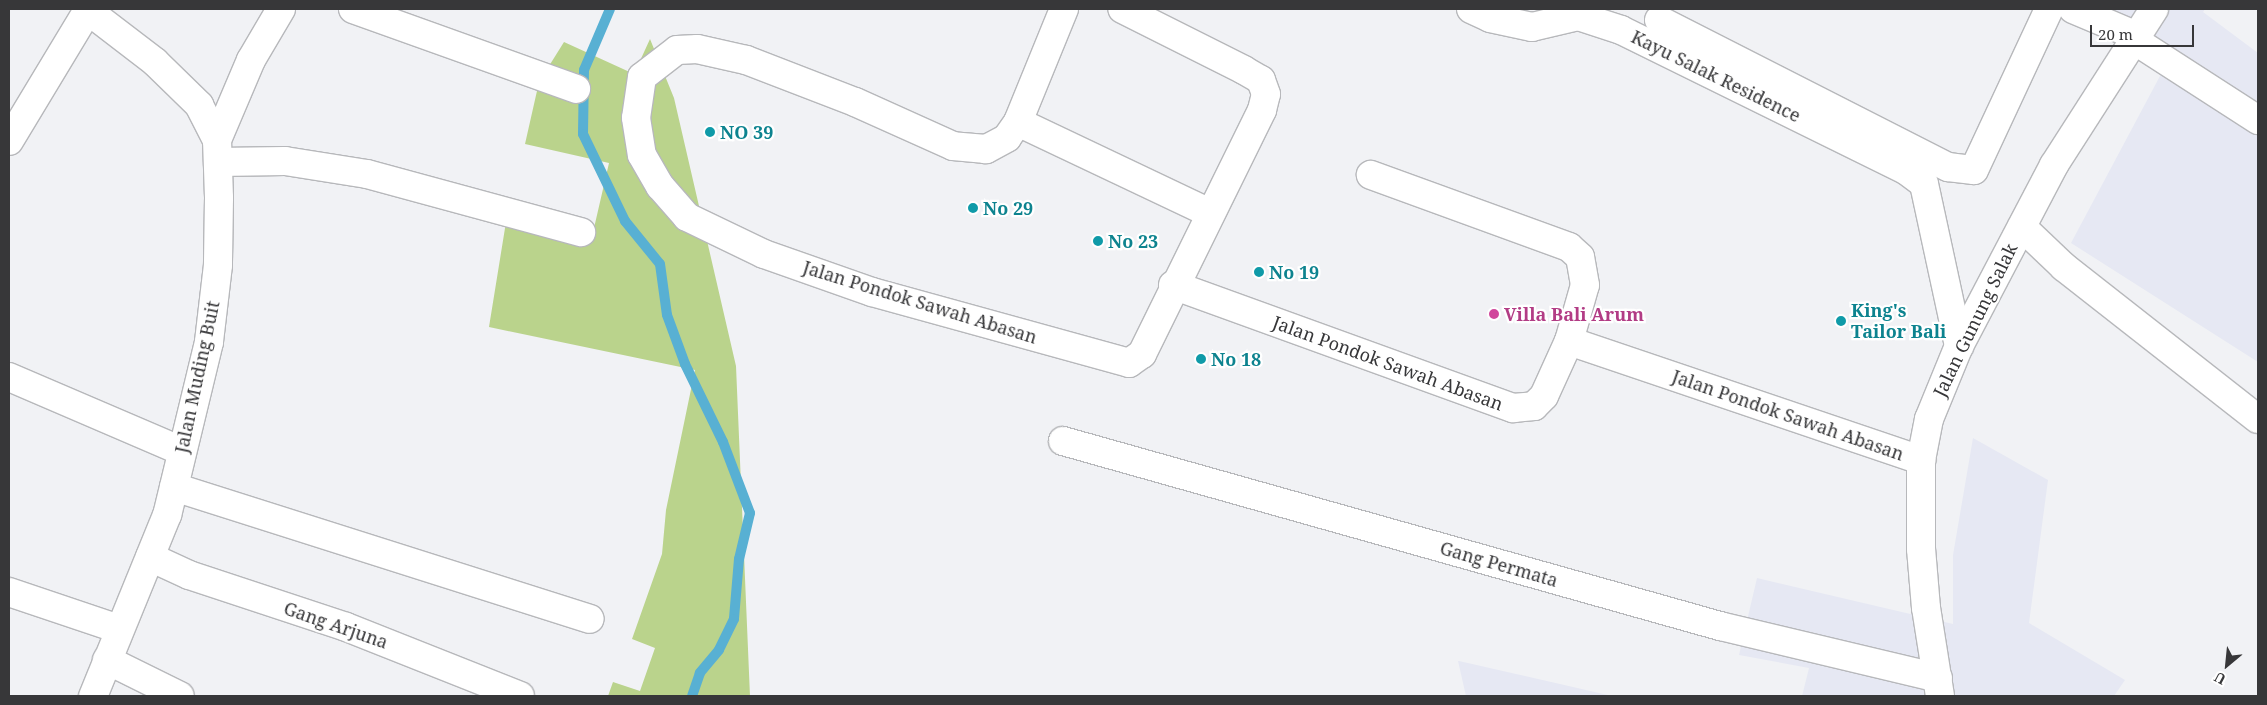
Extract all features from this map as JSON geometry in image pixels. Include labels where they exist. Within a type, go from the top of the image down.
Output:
[{"type":"street","points":[[282,9],[251,60],[217,151],[367,174],[581,232]]},
{"type":"street","points":[[353,9],[576,89]]},
{"type":"street","name":"Jalan Pondok Sawah Abasan","points":[[1064,9],[1018,122],[1007,138],[986,149],[953,146],[855,102],[746,60],[697,49],[677,50],[642,77],[636,118],[642,155],[660,186],[687,217],[764,254],[872,292],[1129,363],[1142,354],[1174,285],[1262,110],[1266,94],[1261,80],[1122,9]]},
{"type":"street","name":"Kayu Salak Residence","points":[[1471,9],[1490,18],[1532,28],[1578,16],[1621,30],[1907,170],[1924,184],[1959,346]]},
{"type":"street","points":[[1659,20],[1948,167],[1974,170],[2049,9]]},
{"type":"street","points":[[2073,9],[2136,38],[2258,120]]},
{"type":"street","name":"Jalan Gunung Salak","points":[[1939,687],[1926,608],[1921,460],[1929,419],[1959,346],[2022,227],[2085,114],[2154,9]]},
{"type":"street","points":[[9,141],[87,10]]},
{"type":"street","name":"Jalan Muding Buit","points":[[87,10],[162,68],[199,106],[217,151],[218,265],[214,307],[174,487],[150,557],[119,628],[94,696]]},
{"type":"street","points":[[1018,122],[1210,213]]},
{"type":"street","name":"Jalan Pondok Sawah Abasan","points":[[1174,285],[1513,408],[1534,406],[1544,396],[1570,341],[1585,286],[1580,257],[1569,247],[1371,175]]},
{"type":"street","points":[[2022,227],[2064,266],[2258,419]]},
{"type":"street","name":"Jalan Pondok Sawah Abasan","points":[[1570,341],[1921,460]]},
{"type":"street","points":[[9,377],[182,451]]},
{"type":"street","name":"Gang Permata","points":[[1063,441],[1939,687]]},
{"type":"street","points":[[174,487],[590,619]]},
{"type":"street","name":"Gang Arjuna","points":[[150,557],[189,575],[346,627],[520,696]]},
{"type":"street","points":[[9,592],[119,628]]},
{"type":"street","points":[[107,660],[180,696]]},
{"type":"shaded area","points":[[2051,9],[2205,9],[2203,12],[2258,53],[2258,362],[2071,243],[2168,61]]},
{"type":"shaded area","points":[[1973,438],[2048,480],[2029,623],[2125,680],[2114,696],[1802,696],[1809,668],[1739,655],[1757,578],[1953,624],[1953,555]]},
{"type":"shaded area","points":[[1459,661],[1612,696],[1466,696]]},
{"type":"green space","points":[[650,39],[674,98],[736,366],[750,696],[608,696],[613,682],[640,691],[655,648],[632,639],[662,554],[666,510],[695,370],[489,327],[506,222],[591,241],[609,163],[525,144],[539,82],[564,42],[634,74]]},
{"type":"waterway","points":[[610,9],[584,70],[583,134],[625,221],[660,264],[667,315],[685,364],[723,442],[750,513],[739,559],[734,619],[719,650],[700,673],[692,696]]},
{"type":"place","name":"NO 39","points":[[710,132]]},
{"type":"place","name":"No 29","points":[[973,208]]},
{"type":"place","name":"No 23","points":[[1098,241]]},
{"type":"place","name":"No 19","points":[[1259,272]]},
{"type":"place","name":"Villa Bali Arum","points":[[1494,314]]},
{"type":"place","name":"King's Tailor Bali","points":[[1841,321]]},
{"type":"place","name":"No 18","points":[[1201,359]]}]
